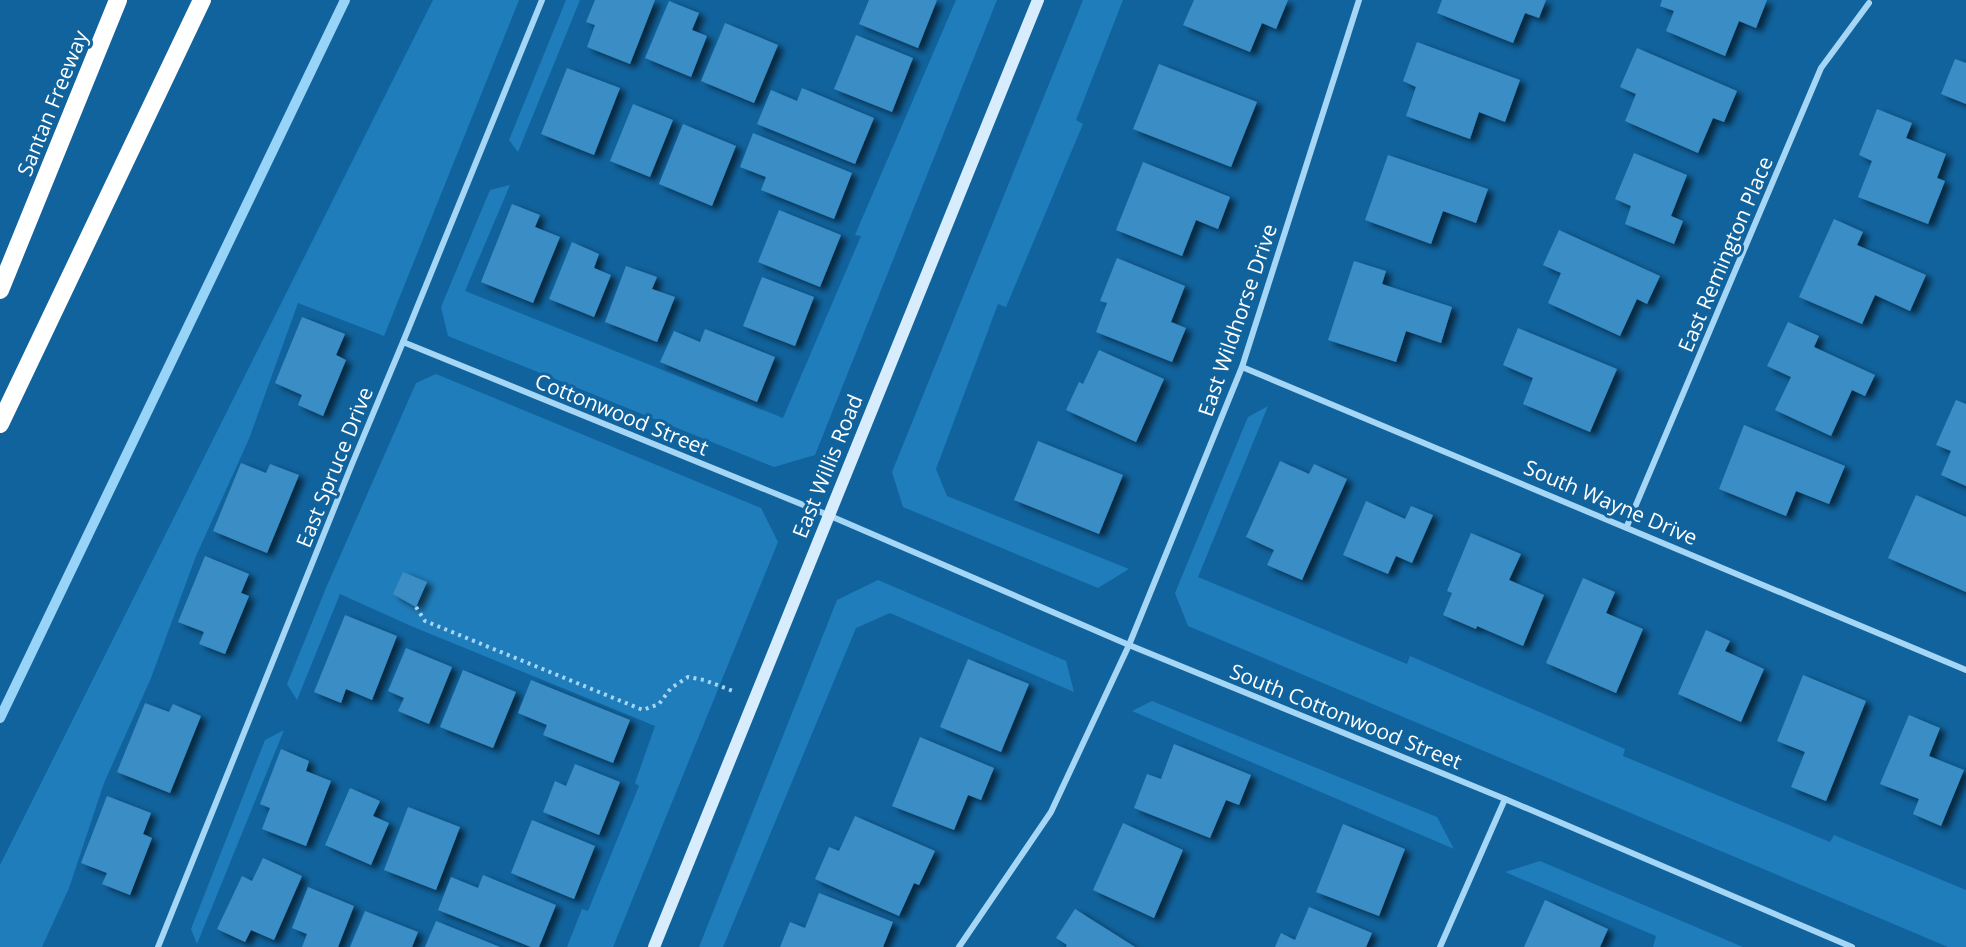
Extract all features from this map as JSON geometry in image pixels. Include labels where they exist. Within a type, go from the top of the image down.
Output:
[{"type":"highway","name":"Santan Freeway","points":[[0,290],[118,0]]},
{"type":"highway","points":[[0,424],[202,0]]},
{"type":"street","name":"East Spruce Drive","points":[[158,947],[542,0]]},
{"type":"street","name":"East Willis Road","points":[[654,947],[1038,0]]},
{"type":"street","name":"East Wildhorse Drive","points":[[959,947],[1051,812],[1129,645],[1242,367],[1359,0]]},
{"type":"street","name":"East Remington Place","points":[[1627,526],[1821,69],[1869,3]]},
{"type":"street","name":"Cottonwood Street","points":[[403,342],[828,515]]},
{"type":"street","name":"South Wayne Drive","points":[[1242,367],[1627,526],[1966,670]]},
{"type":"street","name":"South Cottonwood Street","points":[[828,515],[1129,645],[1504,799],[1852,947]]},
{"type":"street","points":[[1440,947],[1504,799]]},
{"type":"path","points":[[416,607],[425,621],[643,710],[658,704],[672,688],[688,677],[704,680],[753,699]]},
{"type":"shaded area","points":[[433,0],[519,0],[384,336],[298,303],[249,439],[196,556],[151,678],[104,783],[69,888],[42,947],[0,947],[0,865]]},
{"type":"shaded area","points":[[566,0],[580,0],[518,152],[509,140]]},
{"type":"shaded area","points":[[956,0],[997,0],[815,455],[774,467],[448,336],[441,307],[490,190],[510,185],[465,291],[783,418],[861,236],[855,235]]},
{"type":"shaded area","points":[[1083,0],[1123,0],[1076,120],[1083,124],[1006,307],[998,304],[936,469],[947,496],[1129,569],[1098,588],[903,507],[892,472]]},
{"type":"shaded area","points":[[436,374],[761,508],[778,542],[613,947],[567,947],[582,909],[588,911],[639,786],[635,783],[655,726],[411,626],[340,594],[297,700],[287,684],[326,588],[416,383]]},
{"type":"shaded area","points":[[1268,406],[1198,577],[1407,664],[1410,656],[1625,749],[1623,756],[1830,842],[1834,835],[1966,890],[1966,947],[1948,947],[1188,626],[1175,593],[1248,417]]},
{"type":"shaded area","points":[[878,580],[1066,661],[1074,692],[890,613],[856,628],[723,947],[699,947],[837,600]]},
{"type":"shaded area","points":[[1152,701],[1437,817],[1454,849],[1132,711]]},
{"type":"shaded area","points":[[284,730],[197,944],[191,929],[265,740]]},
{"type":"shaded area","points":[[1540,861],[1743,947],[1653,947],[1656,936],[1505,872]]},
{"type":"building","points":[[595,0],[655,0],[630,64],[587,47],[595,25],[586,22]]},
{"type":"building","points":[[869,0],[937,0],[918,48],[859,24]]},
{"type":"building","points":[[1194,0],[1288,0],[1276,29],[1262,23],[1250,52],[1183,25]]},
{"type":"building","points":[[1442,0],[1546,0],[1539,18],[1525,13],[1513,43],[1437,13]]},
{"type":"building","points":[[1662,0],[1767,0],[1756,28],[1739,21],[1725,56],[1666,31],[1674,11],[1660,6]]},
{"type":"building","points":[[669,1],[699,13],[692,30],[707,36],[691,77],[645,58]]},
{"type":"building","points":[[725,23],[778,45],[754,103],[701,81]]},
{"type":"building","points":[[856,35],[913,58],[892,112],[834,89]]},
{"type":"building","points":[[1417,42],[1520,80],[1505,122],[1479,112],[1470,139],[1406,116],[1416,87],[1403,81]]},
{"type":"building","points":[[1637,48],[1737,91],[1724,122],[1713,118],[1698,153],[1625,121],[1636,94],[1620,87]]},
{"type":"building","points":[[1955,59],[1966,63],[1966,104],[1941,94]]},
{"type":"building","points":[[1159,64],[1257,102],[1231,167],[1133,129]]},
{"type":"building","points":[[567,68],[620,88],[594,155],[541,134]]},
{"type":"building","points":[[802,88],[874,118],[855,164],[757,124],[771,90],[797,101]]},
{"type":"building","points":[[633,104],[673,120],[650,177],[610,161]]},
{"type":"building","points":[[1877,109],[1912,123],[1906,138],[1946,154],[1937,178],[1945,181],[1928,224],[1858,197],[1872,161],[1859,155]]},
{"type":"building","points":[[683,124],[736,146],[712,206],[659,184]]},
{"type":"building","points":[[753,133],[852,173],[834,219],[761,190],[766,177],[740,167]]},
{"type":"building","points":[[1634,153],[1687,175],[1671,216],[1683,221],[1674,244],[1625,224],[1631,206],[1615,199]]},
{"type":"building","points":[[1388,155],[1488,189],[1476,223],[1443,211],[1431,244],[1365,220]]},
{"type":"building","points":[[1143,162],[1230,197],[1218,229],[1196,220],[1182,256],[1116,230]]},
{"type":"building","points":[[512,204],[540,215],[535,227],[560,237],[533,303],[481,282]]},
{"type":"building","points":[[779,210],[841,235],[820,287],[758,262]]},
{"type":"building","points":[[1834,219],[1863,232],[1857,245],[1926,275],[1910,311],[1875,295],[1862,324],[1799,297]]},
{"type":"building","points":[[1559,230],[1660,276],[1647,304],[1637,299],[1620,336],[1548,303],[1561,273],[1543,265]]},
{"type":"building","points":[[572,242],[599,254],[594,268],[611,275],[594,317],[549,299]]},
{"type":"building","points":[[1117,258],[1185,286],[1171,322],[1186,328],[1172,362],[1096,332],[1107,303],[1100,301]]},
{"type":"building","points":[[1354,261],[1386,271],[1382,284],[1452,307],[1441,343],[1406,331],[1396,362],[1328,340]]},
{"type":"building","points":[[626,266],[657,277],[652,289],[675,297],[657,342],[605,322]]},
{"type":"building","points":[[762,277],[814,297],[795,346],[743,326]]},
{"type":"building","points":[[302,317],[345,334],[336,355],[346,360],[323,416],[298,405],[302,395],[275,383]]},
{"type":"building","points":[[1788,322],[1819,336],[1814,347],[1875,375],[1865,396],[1852,390],[1831,436],[1775,410],[1791,377],[1767,366]]},
{"type":"building","points":[[1518,328],[1617,369],[1590,432],[1523,404],[1533,378],[1503,365]]},
{"type":"building","points":[[705,329],[775,357],[757,402],[660,362],[674,331],[700,342]]},
{"type":"building","points":[[1099,350],[1164,379],[1136,442],[1066,410],[1079,382],[1083,384]]},
{"type":"building","points":[[1956,400],[1966,404],[1966,486],[1941,475],[1951,451],[1936,445]]},
{"type":"building","points":[[1744,425],[1845,466],[1829,504],[1796,491],[1786,516],[1719,489]]},
{"type":"building","points":[[1038,441],[1123,475],[1099,534],[1014,500]]},
{"type":"building","points":[[1280,461],[1309,474],[1314,464],[1347,479],[1302,580],[1267,565],[1274,550],[1246,537]]},
{"type":"building","points":[[241,463],[266,473],[270,464],[299,475],[267,553],[213,531]]},
{"type":"building","points":[[1916,495],[1966,517],[1966,592],[1888,558]]},
{"type":"building","points":[[1366,501],[1405,519],[1411,506],[1433,515],[1412,563],[1396,556],[1388,574],[1343,555]]},
{"type":"building","points":[[1471,533],[1521,554],[1509,580],[1544,595],[1523,646],[1477,626],[1476,629],[1443,615],[1452,593],[1447,591]]},
{"type":"building","points":[[205,556],[249,574],[241,593],[249,596],[225,654],[199,644],[204,632],[178,622]]},
{"type":"building","points":[[403,572],[427,582],[416,607],[393,594]]},
{"type":"building","points":[[1583,578],[1615,592],[1606,613],[1643,629],[1616,693],[1546,663]]},
{"type":"building","points":[[345,615],[397,636],[372,700],[346,689],[341,703],[314,692]]},
{"type":"building","points":[[1706,630],[1730,641],[1725,651],[1764,669],[1741,722],[1678,694]]},
{"type":"building","points":[[406,648],[452,667],[429,724],[398,711],[404,698],[388,691]]},
{"type":"building","points":[[968,659],[1029,684],[1001,752],[940,727]]},
{"type":"building","points":[[463,670],[516,692],[493,748],[440,727]]},
{"type":"building","points":[[1803,675],[1866,701],[1826,801],[1791,787],[1805,752],[1777,741]]},
{"type":"building","points":[[531,680],[630,720],[613,763],[543,735],[547,725],[518,713]]},
{"type":"building","points":[[145,703],[169,712],[173,704],[201,716],[170,793],[117,772]]},
{"type":"building","points":[[1909,715],[1940,728],[1929,756],[1964,770],[1941,826],[1913,814],[1919,799],[1880,784]]},
{"type":"building","points":[[920,737],[994,768],[981,800],[968,795],[954,830],[892,806]]},
{"type":"building","points":[[1174,744],[1251,775],[1239,805],[1226,800],[1210,838],[1134,808],[1147,774],[1161,779]]},
{"type":"building","points":[[281,749],[309,761],[306,771],[331,781],[306,846],[262,829],[270,808],[260,804]]},
{"type":"building","points":[[575,764],[620,782],[599,835],[543,812],[555,781],[566,786]]},
{"type":"building","points":[[350,788],[380,801],[373,816],[389,823],[371,865],[325,845]]},
{"type":"building","points":[[107,796],[151,813],[143,834],[152,838],[130,895],[102,884],[107,873],[81,863]]},
{"type":"building","points":[[408,807],[460,827],[436,890],[384,870]]},
{"type":"building","points":[[855,816],[935,851],[919,885],[914,883],[899,916],[815,879],[829,847],[839,851]]},
{"type":"building","points":[[532,820],[595,846],[574,899],[511,873]]},
{"type":"building","points":[[1123,823],[1183,850],[1154,918],[1093,890]]},
{"type":"building","points":[[1343,824],[1405,849],[1379,916],[1316,892]]},
{"type":"building","points":[[263,858],[302,876],[274,940],[251,930],[245,942],[217,929],[242,876],[252,881]]},
{"type":"building","points":[[483,875],[556,905],[539,947],[531,947],[438,910],[451,877],[478,888]]},
{"type":"building","points":[[308,887],[354,906],[338,947],[302,947],[307,934],[292,928]]},
{"type":"building","points":[[819,893],[893,922],[883,947],[780,947],[790,922],[805,928]]},
{"type":"building","points":[[1545,900],[1608,929],[1600,947],[1524,947]]},
{"type":"building","points":[[1309,907],[1372,933],[1366,947],[1275,947],[1281,933],[1295,940]]},
{"type":"building","points":[[1075,909],[1135,947],[1066,947],[1067,945],[1056,938]]},
{"type":"building","points":[[365,911],[418,932],[412,947],[350,947]]},
{"type":"building","points":[[436,921],[500,947],[425,947]]},
{"type":"waterway","points":[[0,718],[345,0]]}]
